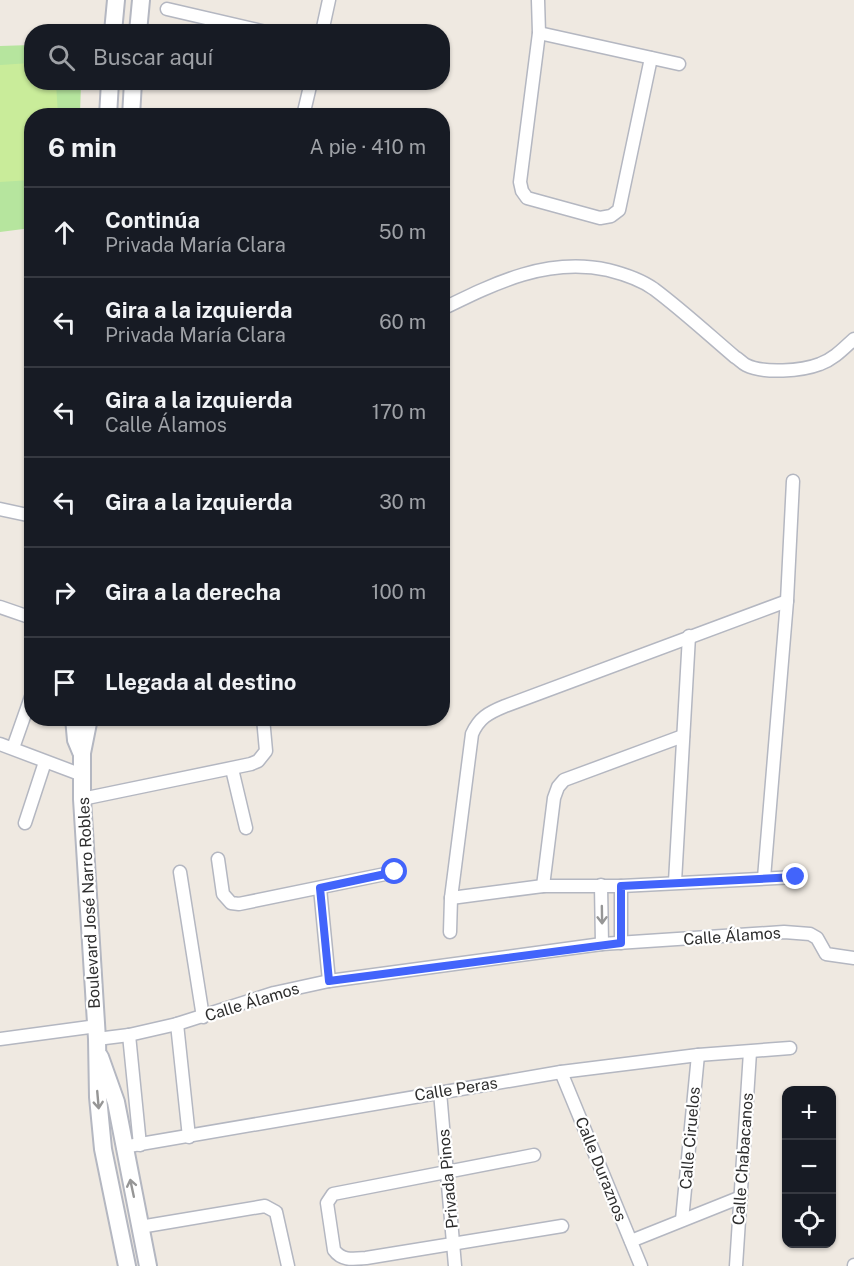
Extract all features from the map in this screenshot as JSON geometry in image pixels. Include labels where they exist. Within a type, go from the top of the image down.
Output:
[{"type":"street","points":[[114,24],[116,0]]},
{"type":"street","points":[[139,24],[141,0]]},
{"type":"street","points":[[324,24],[329,0]]},
{"type":"street","points":[[538,0],[539,33],[520,186],[524,196],[531,200],[595,217],[611,216],[621,206],[651,58]]},
{"type":"street","points":[[167,9],[232,24]]},
{"type":"street","points":[[539,33],[679,64]]},
{"type":"street","points":[[108,108],[110,90]]},
{"type":"street","points":[[131,108],[133,90]]},
{"type":"street","points":[[305,108],[309,90]]},
{"type":"street","points":[[450,305],[508,278],[528,272],[568,266],[590,267],[630,276],[653,289],[735,357],[754,368],[790,370],[820,364],[837,354],[854,339]]},
{"type":"street","points":[[764,878],[787,601],[794,481]]},
{"type":"street","points":[[0,509],[24,514]]},
{"type":"street","points":[[450,932],[472,734],[477,722],[489,713],[505,706],[787,601]]},
{"type":"street","points":[[0,607],[24,615]]},
{"type":"street","points":[[675,882],[689,636]]},
{"type":"street","points":[[13,748],[24,717]]},
{"type":"street","name":"Boulevard José Narro Robles","points":[[75,726],[76,740],[81,753]]},
{"type":"street","name":"Boulevard José Narro Robles","points":[[87,726],[81,753],[82,799],[97,1039],[96,1075],[104,1149],[127,1266]]},
{"type":"street","points":[[82,799],[251,765],[263,756],[266,743],[264,726]]},
{"type":"street","points":[[543,886],[554,798],[558,787],[564,780],[683,736]]},
{"type":"street","points":[[0,744],[82,775]]},
{"type":"street","points":[[25,823],[45,762]]},
{"type":"street","points":[[232,769],[246,828]]},
{"type":"street","points":[[218,859],[223,894],[231,903],[395,872]]},
{"type":"street","points":[[180,872],[203,1017]]},
{"type":"street","points":[[452,898],[543,886],[621,886],[796,877]]},
{"type":"street","points":[[601,885],[602,944]]},
{"type":"street","points":[[621,886],[621,943]]},
{"type":"street","points":[[320,888],[329,981]]},
{"type":"street","name":"Calle Álamos","points":[[1,1035],[97,1039],[129,1035],[203,1017],[274,993],[329,981],[602,944],[801,932],[817,938],[825,954],[854,958]]},
{"type":"street","points":[[177,1024],[189,1137]]},
{"type":"street","points":[[129,1035],[140,1145]]},
{"type":"street","name":"Boulevard José Narro Robles","points":[[97,1039],[116,1102],[148,1266]]},
{"type":"street","name":"Calle Peras","points":[[123,1147],[561,1072],[698,1055],[790,1048]]},
{"type":"street","name":"Calle Chabacanos","points":[[736,1266],[750,1052]]},
{"type":"street","name":"Calle Ciruelos","points":[[682,1220],[698,1055]]},
{"type":"street","name":"Calle Duraznos","points":[[561,1072],[641,1266]]},
{"type":"street","name":"Privada Pinos","points":[[440,1092],[455,1266]]},
{"type":"street","points":[[534,1155],[333,1194],[327,1203],[334,1250],[338,1256],[354,1259],[562,1226]]},
{"type":"street","points":[[631,1241],[741,1197]]},
{"type":"street","points":[[140,1227],[265,1206],[276,1212],[288,1266]]},
{"type":"green space","points":[[24,45],[24,90],[81,90],[80,108],[24,108],[24,229],[0,232],[0,46]]},
{"type":"green space","points":[[24,63],[24,90],[56,90],[58,108],[24,108],[24,180],[0,182],[0,65]]},
{"type":"route","points":[[395,872],[320,888],[329,981],[621,943],[621,886],[796,877]]}]
